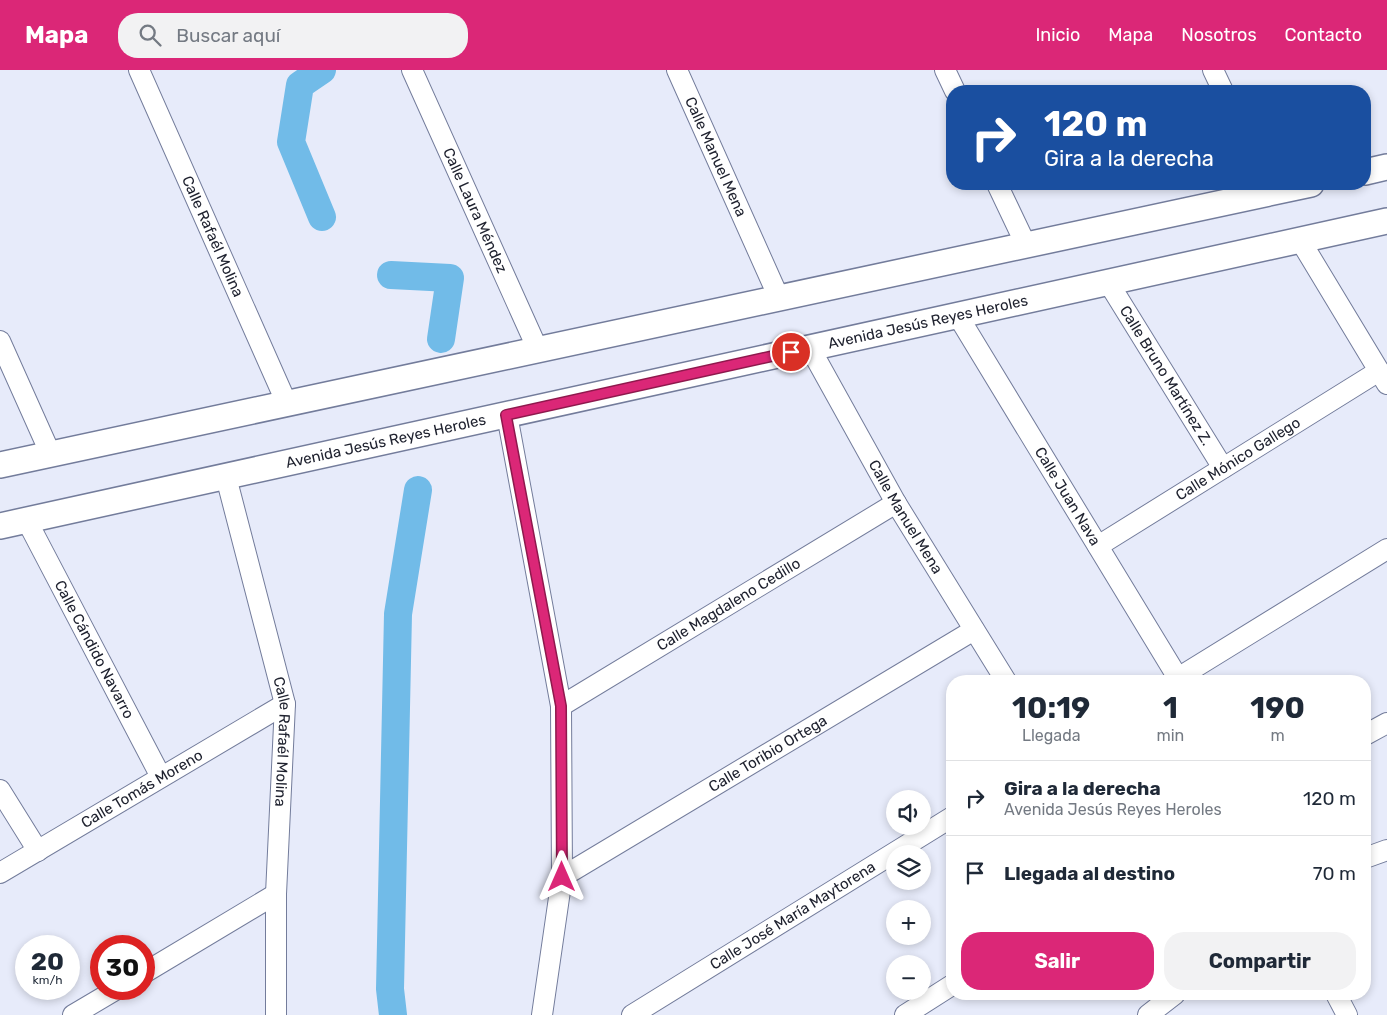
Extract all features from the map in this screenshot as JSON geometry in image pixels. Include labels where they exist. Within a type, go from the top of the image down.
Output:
[{"type":"street","name":"Calle Rafaél Molina","points":[[139,70],[287,404]]},
{"type":"street","name":"Calle Laura Méndez","points":[[412,70],[538,350]]},
{"type":"street","name":"Calle Manuel Mena","points":[[677,70],[779,298]]},
{"type":"street","points":[[945,70],[952,85]]},
{"type":"street","points":[[1213,70],[1220,85]]},
{"type":"street","points":[[1371,171],[1387,167]]},
{"type":"street","points":[[1001,190],[1026,245]]},
{"type":"street","points":[[0,466],[1026,245],[1259,190]]},
{"type":"street","name":"Avenida Jesús Reyes Heroles","points":[[0,526],[1387,221]]},
{"type":"street","points":[[1300,240],[1383,378]]},
{"type":"street","name":"Calle Bruno Martínez Z.","points":[[1108,282],[1223,468]]},
{"type":"street","name":"Calle Juan Nava","points":[[958,316],[1098,546],[1172,675]]},
{"type":"street","points":[[0,341],[51,455]]},
{"type":"street","name":"Calle Manuel Mena","points":[[810,348],[896,502],[1002,675]]},
{"type":"street","name":"Calle Mónico Gallego","points":[[1098,546],[1223,468],[1383,378]]},
{"type":"street","points":[[506,415],[561,706],[562,877],[542,1015]]},
{"type":"street","name":"Calle Rafaél Molina","points":[[226,476],[284,704],[276,894],[276,1015]]},
{"type":"street","name":"Calle Magdaleno Cedillo","points":[[561,706],[896,502]]},
{"type":"street","name":"Calle Cándido Navarro","points":[[27,521],[162,777]]},
{"type":"street","points":[[1183,675],[1387,549]]},
{"type":"street","name":"Calle Toribio Ortega","points":[[562,877],[974,630]]},
{"type":"street","name":"Calle Tomás Moreno","points":[[0,873],[284,704]]},
{"type":"street","points":[[1371,732],[1387,722]]},
{"type":"street","points":[[0,790],[38,851]]},
{"type":"street","name":"Calle José María Maytorena","points":[[632,1015],[946,821]]},
{"type":"street","points":[[1371,856],[1387,850]]},
{"type":"street","points":[[155,966],[276,894]]},
{"type":"street","points":[[905,1015],[946,989]]},
{"type":"street","points":[[73,1015],[98,1000]]},
{"type":"street","points":[[1153,1008],[1166,1000]]},
{"type":"street","points":[[1339,1000],[1347,1015]]},
{"type":"waterway","points":[[322,70],[300,85],[291,142],[322,217]]},
{"type":"waterway","points":[[391,275],[450,278],[441,339]]},
{"type":"waterway","points":[[393,1015],[390,989],[398,614],[418,490]]},
{"type":"route","points":[[562,877],[561,706],[506,415],[791,352]]}]
